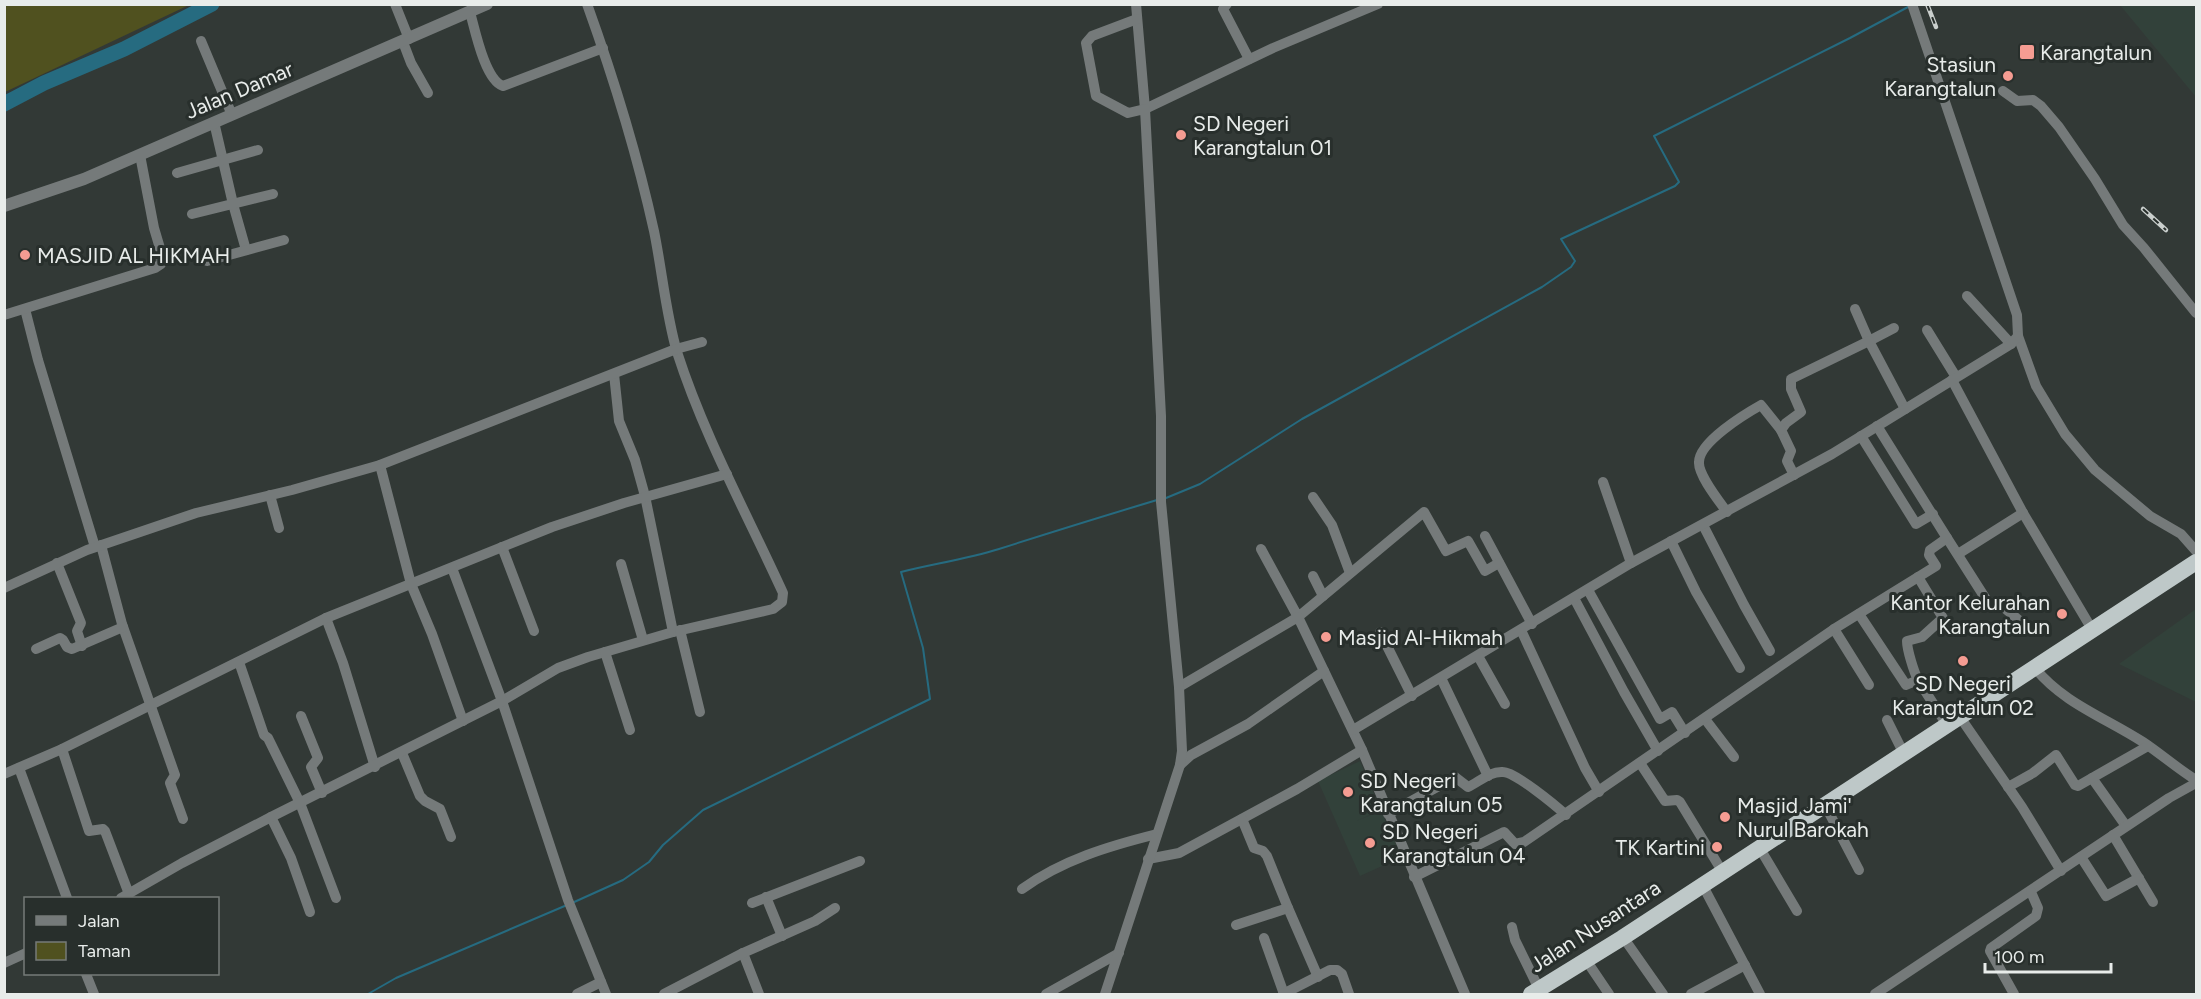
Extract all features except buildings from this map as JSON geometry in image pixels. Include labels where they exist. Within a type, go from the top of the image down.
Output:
[{"type":"highway","name":"Jalan Nusantara","points":[[1535,992],[1623,937],[2196,562]]},
{"type":"street","points":[[395,4],[411,63],[428,93]]},
{"type":"street","points":[[62,749],[89,831],[103,829],[105,831],[125,896],[182,863],[502,701],[558,668],[643,640],[773,609],[782,602],[783,593],[691,393],[676,349],[654,231],[634,149],[587,4]]},
{"type":"street","points":[[1105,994],[1180,765],[1182,752],[1179,687],[1161,498],[1161,416],[1145,109],[1137,4]]},
{"type":"street","points":[[1227,4],[1223,9],[1249,59]]},
{"type":"street","points":[[1137,19],[1092,36],[1087,40],[1086,49],[1096,96],[1128,113],[1145,109],[1249,59],[1378,4]]},
{"type":"street","points":[[1912,4],[2017,315],[2014,340]]},
{"type":"street","name":"Jalan Damar","points":[[4,206],[84,179],[487,5]]},
{"type":"street","points":[[470,12],[491,74],[496,83],[503,86],[603,48]]},
{"type":"street","points":[[201,41],[232,115]]},
{"type":"street","points":[[2003,91],[2017,101],[2033,100],[2050,116],[2090,172],[2123,225],[2196,313]]},
{"type":"street","points":[[214,122],[232,204],[246,250]]},
{"type":"street","points":[[177,173],[258,150]]},
{"type":"street","points":[[4,315],[155,268],[161,264],[162,257],[140,155]]},
{"type":"street","points":[[192,214],[273,194]]},
{"type":"street","points":[[207,261],[284,240]]},
{"type":"street","points":[[1967,296],[2014,340],[2036,386],[2059,426],[2083,458],[2150,516],[2181,534],[2196,550]]},
{"type":"street","points":[[25,309],[38,360],[123,627],[175,775],[170,783],[183,819]]},
{"type":"street","points":[[1855,309],[1905,409]]},
{"type":"street","points":[[1782,430],[1786,423],[1801,412],[1791,389],[1791,380],[1894,328]]},
{"type":"street","points":[[1927,330],[2023,513],[2093,631]]},
{"type":"street","points":[[1353,730],[1631,563],[1861,436],[2014,340]]},
{"type":"street","points":[[4,588],[98,546],[196,513],[380,465],[676,349],[702,342]]},
{"type":"street","points":[[615,374],[619,421],[635,459],[677,631],[700,712]]},
{"type":"street","points":[[1727,512],[1705,478],[1699,464],[1700,458],[1709,442],[1761,405],[1782,430],[1791,451],[1787,461],[1794,475]]},
{"type":"street","points":[[1877,426],[1989,604],[1997,601],[2003,608],[2022,620],[2026,626]]},
{"type":"street","points":[[1861,436],[1916,524],[1933,514]]},
{"type":"street","points":[[380,465],[411,584],[432,634],[463,721]]},
{"type":"street","points":[[4,774],[152,706],[326,618],[552,527],[645,496],[727,474]]},
{"type":"street","points":[[1603,482],[1631,563]]},
{"type":"street","points":[[270,495],[279,528]]},
{"type":"street","points":[[1313,497],[1332,525],[1350,573]]},
{"type":"street","points":[[1179,687],[1298,617],[1424,512],[1446,551],[1468,541],[1485,571],[1499,563]]},
{"type":"street","points":[[1958,554],[2023,513]]},
{"type":"street","points":[[1703,525],[1770,651]]},
{"type":"street","points":[[1485,536],[1532,624]]},
{"type":"street","points":[[1414,877],[1504,832],[1514,844],[1519,845],[1834,630],[1936,566],[1929,555],[1930,550],[1947,538]]},
{"type":"street","points":[[1671,541],[1696,592],[1740,668]]},
{"type":"street","points":[[502,548],[534,631]]},
{"type":"street","points":[[1260,549],[1298,617],[1353,730],[1465,994]]},
{"type":"street","points":[[57,563],[81,623],[77,631],[82,646]]},
{"type":"street","points":[[621,564],[643,640]]},
{"type":"street","points":[[452,568],[502,701],[570,905],[606,994]]},
{"type":"street","points":[[1313,576],[1323,596]]},
{"type":"street","points":[[1918,577],[1943,618],[1922,637],[1907,641],[1907,649],[1912,657],[1918,680],[2008,787],[2061,871]]},
{"type":"street","points":[[1588,590],[1660,719],[1672,712],[1685,733]]},
{"type":"street","points":[[1574,598],[1624,693],[1658,751]]},
{"type":"street","points":[[1859,614],[1906,685],[1918,680]]},
{"type":"street","points":[[326,618],[344,663],[375,767]]},
{"type":"street","points":[[36,649],[60,639],[69,649],[82,646],[123,627]]},
{"type":"street","points":[[1521,630],[1585,768],[1599,792]]},
{"type":"street","points":[[1834,630],[1869,685]]},
{"type":"street","points":[[1380,632],[1412,696]]},
{"type":"street","points":[[605,652],[630,730]]},
{"type":"street","points":[[1478,656],[1505,704]]},
{"type":"street","points":[[239,662],[264,735],[268,738],[300,803],[336,897]]},
{"type":"street","points":[[1875,994],[2196,781],[2148,746],[2068,699],[2046,682],[2035,668]]},
{"type":"street","points":[[1180,765],[1191,755],[1248,724],[1324,671]]},
{"type":"street","points":[[1441,678],[1488,776]]},
{"type":"street","points":[[302,716],[318,758],[311,767],[322,793]]},
{"type":"street","points":[[1705,719],[1734,757]]},
{"type":"street","points":[[1887,720],[1904,754]]},
{"type":"street","points":[[2008,787],[2056,755],[2075,785],[2078,786],[2148,746]]},
{"type":"street","points":[[1148,860],[1179,853],[1362,750]]},
{"type":"street","points":[[402,753],[420,796],[440,809],[451,837]]},
{"type":"street","points":[[1640,763],[1666,801],[1680,802],[1722,871]]},
{"type":"street","points":[[19,768],[67,897]]},
{"type":"street","points":[[1388,814],[1455,777],[1468,787],[1500,772],[1510,773],[1545,797],[1566,815]]},
{"type":"street","points":[[2092,778],[2127,826]]},
{"type":"street","points":[[1825,805],[1859,870]]},
{"type":"street","points":[[271,817],[291,858],[310,912]]},
{"type":"street","points":[[1242,819],[1254,848],[1263,851],[1267,856],[1318,976]]},
{"type":"street","points":[[1022,889],[1057,867],[1096,851],[1157,834]]},
{"type":"street","points":[[2113,835],[2153,902]]},
{"type":"street","points":[[1759,848],[1797,911]]},
{"type":"street","points":[[2081,857],[2106,896],[2139,878]]},
{"type":"street","points":[[752,903],[860,861]]},
{"type":"street","points":[[1702,884],[1760,994]]},
{"type":"street","points":[[2014,994],[1990,951],[2036,916],[2038,908],[2031,892]]},
{"type":"street","points":[[766,897],[782,936]]},
{"type":"street","points":[[664,994],[743,952],[815,921],[835,908]]},
{"type":"street","points":[[1236,925],[1288,908]]},
{"type":"street","points":[[1512,927],[1535,992]]},
{"type":"street","points":[[1623,937],[1663,994]]},
{"type":"street","points":[[1264,938],[1286,994],[1330,970],[1337,970],[1342,974],[1348,994]]},
{"type":"street","points":[[743,952],[759,994]]},
{"type":"street","points":[[1046,994],[1119,953]]},
{"type":"street","points":[[4,963],[24,954]]},
{"type":"street","points":[[1586,960],[1609,994]]},
{"type":"street","points":[[1691,994],[1744,965]]},
{"type":"street","points":[[86,975],[94,994]]},
{"type":"street","points":[[577,994],[601,982]]},
{"type":"shaded area","points":[[2120,5],[2196,5],[2196,97]]},
{"type":"shaded area","points":[[2196,609],[2196,702],[2119,664]]},
{"type":"shaded area","points":[[1360,761],[1381,810],[1356,821],[1381,811],[1402,857],[1360,876],[1318,781]]},
{"type":"green space","points":[[5,4],[189,4],[189,5],[5,92]]},
{"type":"waterway","points":[[4,104],[44,83],[124,49],[212,4]]},
{"type":"waterway","points":[[1166,498],[1200,484],[1302,419],[1542,287],[1571,267],[1575,261],[1561,239],[1675,186],[1679,182],[1654,136],[1908,7]]},
{"type":"waterway","points":[[572,903],[623,880],[649,862],[663,845],[703,810],[930,699],[923,648],[901,572],[987,553],[1157,500]]},
{"type":"waterway","points":[[368,994],[396,978],[567,905]]},
{"type":"railway","points":[[1927,4],[1936,27]]},
{"type":"railway","points":[[2143,209],[2166,230]]},
{"type":"place","name":"Karangtalun","points":[[2027,52]]},
{"type":"place","name":"Stasiun Karangtalun","points":[[2008,76]]},
{"type":"place","name":"SD Negeri Karangtalun 01","points":[[1181,135]]},
{"type":"place","name":"MASJID AL HIKMAH","points":[[25,255]]},
{"type":"place","name":"Kantor Kelurahan Karangtalun","points":[[2062,614]]},
{"type":"place","name":"Masjid Al-Hikmah","points":[[1326,637]]},
{"type":"place","name":"SD Negeri Karangtalun 02","points":[[1963,661]]},
{"type":"place","name":"SD Negeri Karangtalun 05","points":[[1348,792]]},
{"type":"place","name":"Masjid Jami' Nurul Barokah","points":[[1725,817]]},
{"type":"place","name":"SD Negeri Karangtalun 04","points":[[1370,843]]},
{"type":"place","name":"TK Kartini","points":[[1717,847]]}]
